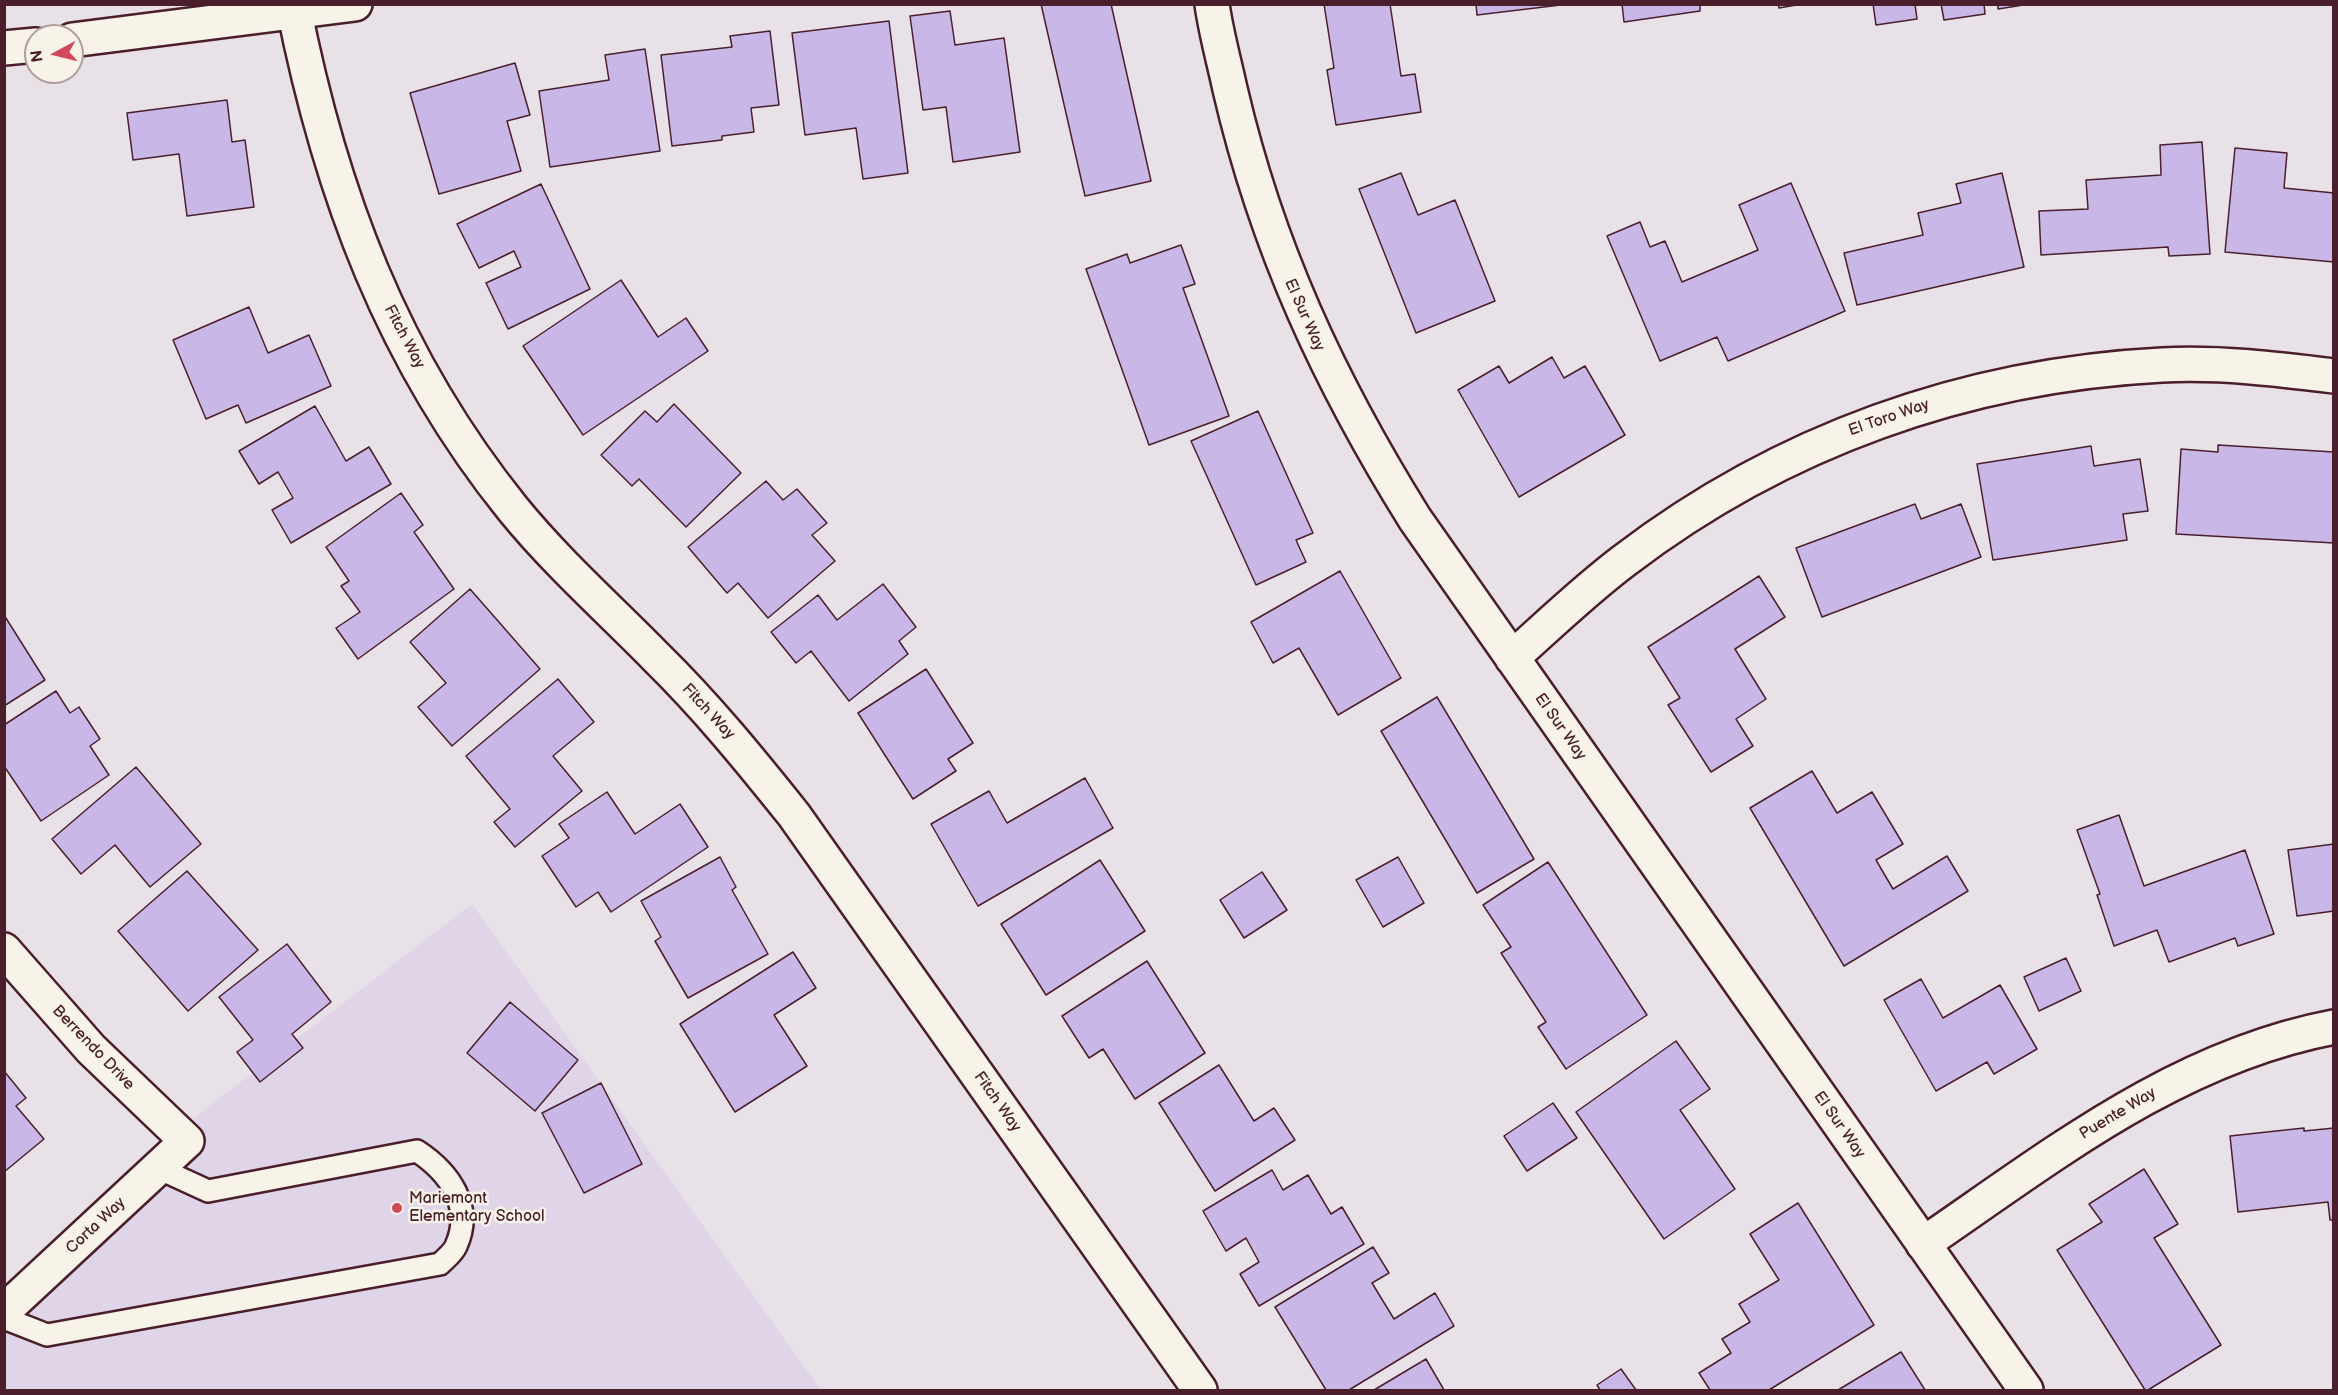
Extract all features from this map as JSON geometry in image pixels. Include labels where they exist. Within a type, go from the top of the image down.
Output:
[{"type":"street","points":[[84,38],[293,8],[355,4]]},
{"type":"street","name":"El Sur Way","points":[[1212,4],[1244,151],[1288,280],[1325,362],[1367,442],[1415,519],[2026,1390]]},
{"type":"street","name":"Fitch Way","points":[[293,8],[331,164],[367,264],[397,329],[450,422],[513,508],[559,562],[657,657],[729,733],[794,815],[1200,1390]]},
{"type":"street","points":[[4,48],[24,46]]},
{"type":"street","name":"El Toro Way","points":[[1512,658],[1624,560],[1704,504],[1789,457],[1879,419],[1971,391],[2066,373],[2163,365],[2260,367],[2334,376]]},
{"type":"street","name":"Berrendo Drive","points":[[4,950],[91,1049],[187,1141]]},
{"type":"street","name":"Puente Way","points":[[1923,1244],[2114,1113],[2177,1079],[2244,1052],[2334,1027]]},
{"type":"street","name":"Corta Way","points":[[4,1311],[187,1141]]},
{"type":"lane","points":[[4,1318],[48,1335],[440,1264],[456,1248],[462,1220],[454,1185],[435,1163],[417,1151],[208,1191],[158,1168]]},
{"type":"shaded area","name":"Mariemont Elementary School","points":[[472,904],[821,1390],[5,1390],[5,1307],[204,1110]]},
{"type":"building","points":[[1041,4],[1111,4],[1151,181],[1085,196]]},
{"type":"building","points":[[1324,4],[1390,4],[1401,76],[1415,74],[1421,112],[1336,125],[1327,70],[1334,68]]},
{"type":"building","points":[[1476,4],[1569,4],[1477,15]]},
{"type":"building","points":[[1622,4],[1700,4],[1700,11],[1624,22]]},
{"type":"building","points":[[1778,4],[1802,4],[1779,8]]},
{"type":"building","points":[[1873,4],[1915,4],[1917,19],[1876,25]]},
{"type":"building","points":[[1941,4],[1984,4],[1985,14],[1944,20]]},
{"type":"building","points":[[1998,4],[2030,4],[1998,9]]},
{"type":"building","points":[[950,11],[955,45],[1004,38],[1020,152],[953,162],[946,107],[923,110],[910,16]]},
{"type":"building","points":[[889,21],[908,173],[863,179],[856,128],[805,135],[792,33]]},
{"type":"building","points":[[770,31],[779,105],[751,108],[754,132],[722,136],[722,140],[672,146],[661,55],[732,47],[730,36]]},
{"type":"building","points":[[645,49],[660,151],[550,167],[539,91],[609,80],[605,55]]},
{"type":"building","points":[[515,63],[530,115],[507,121],[521,171],[439,194],[410,93]]},
{"type":"building","points":[[227,100],[232,142],[245,140],[254,207],[187,216],[179,154],[133,160],[127,113]]},
{"type":"building","points":[[2202,142],[2210,254],[2169,256],[2168,247],[2041,255],[2039,211],[2088,209],[2086,180],[2161,175],[2160,145]]},
{"type":"building","points":[[2235,148],[2287,153],[2284,188],[2334,193],[2334,262],[2225,252]]},
{"type":"building","points":[[1401,173],[1418,215],[1455,200],[1495,301],[1416,333],[1359,189]]},
{"type":"building","points":[[2002,173],[2024,267],[1857,305],[1844,253],[1923,235],[1918,213],[1961,203],[1956,184]]},
{"type":"building","points":[[1791,183],[1845,311],[1728,361],[1717,337],[1660,361],[1607,236],[1640,222],[1650,247],[1665,241],[1682,282],[1758,250],[1739,205]]},
{"type":"building","points":[[541,184],[590,289],[508,329],[486,283],[521,267],[514,251],[479,268],[457,224]]},
{"type":"building","points":[[1181,245],[1195,284],[1183,288],[1229,416],[1149,445],[1086,269],[1127,254],[1130,263]]},
{"type":"building","points":[[621,280],[658,337],[686,318],[708,351],[583,435],[523,346]]},
{"type":"building","points":[[249,307],[268,353],[309,335],[331,386],[246,423],[238,405],[206,419],[173,340]]},
{"type":"building","points":[[1552,357],[1564,378],[1585,366],[1625,435],[1519,497],[1458,390],[1499,366],[1509,383]]},
{"type":"building","points":[[674,404],[741,473],[686,527],[639,479],[632,486],[601,455],[645,411],[657,422]]},
{"type":"building","points":[[315,406],[346,461],[369,447],[391,484],[291,543],[272,510],[293,498],[278,472],[259,484],[239,451]]},
{"type":"building","points":[[1258,411],[1313,533],[1296,540],[1306,562],[1256,585],[1191,441]]},
{"type":"building","points":[[2218,445],[2334,452],[2334,543],[2176,534],[2181,449],[2218,452]]},
{"type":"building","points":[[2091,446],[2094,466],[2140,459],[2148,511],[2123,514],[2127,540],[1993,560],[1977,464]]},
{"type":"building","points":[[766,481],[783,500],[797,489],[827,523],[812,535],[835,561],[768,618],[738,583],[727,593],[688,547]]},
{"type":"building","points":[[401,493],[423,525],[414,532],[454,589],[358,659],[336,628],[360,612],[341,586],[349,581],[326,547]]},
{"type":"building","points":[[1915,504],[1921,519],[1961,504],[1981,557],[1822,617],[1796,548]]},
{"type":"building","points":[[1340,571],[1401,678],[1338,715],[1299,648],[1273,663],[1251,622]]},
{"type":"building","points":[[1759,576],[1785,617],[1735,649],[1766,699],[1736,719],[1753,746],[1711,772],[1668,705],[1680,698],[1648,647]]},
{"type":"building","points":[[883,584],[916,627],[899,641],[908,654],[849,701],[811,651],[796,663],[771,632],[818,595],[837,620]]},
{"type":"building","points":[[470,589],[540,669],[452,746],[418,707],[446,683],[410,642]]},
{"type":"building","points":[[4,615],[45,680],[4,706]]},
{"type":"building","points":[[926,669],[973,743],[948,759],[956,771],[913,799],[858,713]]},
{"type":"building","points":[[558,679],[594,722],[553,756],[582,791],[515,847],[494,822],[510,809],[466,756]]},
{"type":"building","points":[[56,691],[70,713],[79,707],[100,739],[90,746],[109,775],[41,821],[4,766],[4,725]]},
{"type":"building","points":[[1437,697],[1534,859],[1477,893],[1381,731]]},
{"type":"building","points":[[136,767],[201,844],[150,887],[115,845],[81,874],[52,839]]},
{"type":"building","points":[[1812,771],[1837,813],[1872,792],[1903,844],[1876,860],[1893,889],[1947,856],[1968,891],[1844,966],[1750,808]]},
{"type":"building","points":[[1085,778],[1113,828],[978,906],[931,824],[989,791],[1007,823]]},
{"type":"building","points":[[607,792],[635,834],[680,804],[708,847],[611,912],[598,892],[576,907],[542,856],[569,838],[559,824]]},
{"type":"building","points":[[2119,815],[2144,886],[2245,850],[2274,934],[2238,946],[2235,938],[2169,962],[2157,930],[2114,946],[2097,895],[2100,894],[2077,830]]},
{"type":"building","points":[[2334,844],[2334,911],[2297,916],[2288,850]]},
{"type":"building","points":[[720,857],[736,887],[732,890],[768,954],[688,998],[655,941],[661,937],[641,901]]},
{"type":"building","points":[[1398,857],[1424,903],[1383,927],[1356,880]]},
{"type":"building","points":[[1100,860],[1145,931],[1046,995],[1001,924]]},
{"type":"building","points":[[1548,862],[1647,1015],[1566,1069],[1538,1027],[1546,1022],[1501,953],[1511,947],[1483,905]]},
{"type":"building","points":[[187,871],[258,950],[188,1011],[118,931]]},
{"type":"building","points":[[1262,872],[1287,910],[1244,938],[1220,900]]},
{"type":"building","points":[[287,944],[331,1002],[292,1034],[303,1048],[260,1082],[237,1052],[253,1040],[219,997]]},
{"type":"building","points":[[793,952],[816,988],[774,1015],[807,1066],[735,1112],[680,1024]]},
{"type":"building","points":[[2066,958],[2081,991],[2039,1011],[2024,977]]},
{"type":"building","points":[[1147,961],[1205,1053],[1135,1099],[1103,1049],[1089,1058],[1062,1016]]},
{"type":"building","points":[[1921,979],[1943,1018],[2000,985],[2037,1049],[1994,1074],[1987,1062],[1936,1091],[1884,1000]]},
{"type":"building","points":[[510,1002],[578,1060],[535,1111],[467,1053]]},
{"type":"building","points":[[1676,1041],[1710,1089],[1680,1110],[1735,1189],[1664,1239],[1576,1112]]},
{"type":"building","points":[[1219,1065],[1254,1121],[1274,1108],[1295,1140],[1215,1191],[1159,1103]]},
{"type":"building","points":[[4,1071],[26,1098],[16,1106],[44,1139],[4,1172]]},
{"type":"building","points":[[601,1083],[642,1164],[584,1193],[542,1113]]},
{"type":"building","points":[[1553,1103],[1577,1138],[1527,1171],[1504,1136]]},
{"type":"building","points":[[2304,1128],[2304,1131],[2334,1128],[2334,1220],[2330,1220],[2328,1202],[2238,1212],[2230,1136]]},
{"type":"building","points":[[2144,1169],[2178,1224],[2154,1238],[2221,1345],[2148,1390],[2145,1390],[2057,1250],[2102,1222],[2089,1204]]},
{"type":"building","points":[[1272,1170],[1283,1190],[1308,1175],[1331,1214],[1342,1207],[1364,1244],[1259,1306],[1240,1274],[1259,1262],[1246,1238],[1226,1251],[1203,1211]]},
{"type":"building","points":[[1798,1203],[1874,1325],[1769,1390],[1710,1390],[1699,1373],[1731,1353],[1722,1339],[1750,1322],[1739,1304],[1779,1280],[1750,1234]]},
{"type":"building","points":[[1373,1247],[1389,1273],[1372,1283],[1394,1319],[1435,1293],[1454,1326],[1349,1390],[1326,1390],[1275,1307]]},
{"type":"building","points":[[1901,1352],[1925,1390],[1838,1390]]},
{"type":"building","points":[[1426,1359],[1444,1390],[1374,1390]]},
{"type":"building","points":[[1621,1369],[1636,1390],[1600,1390],[1597,1385]]},
{"type":"place","name":"Mariemont Elementary School","points":[[397,1208]]}]
